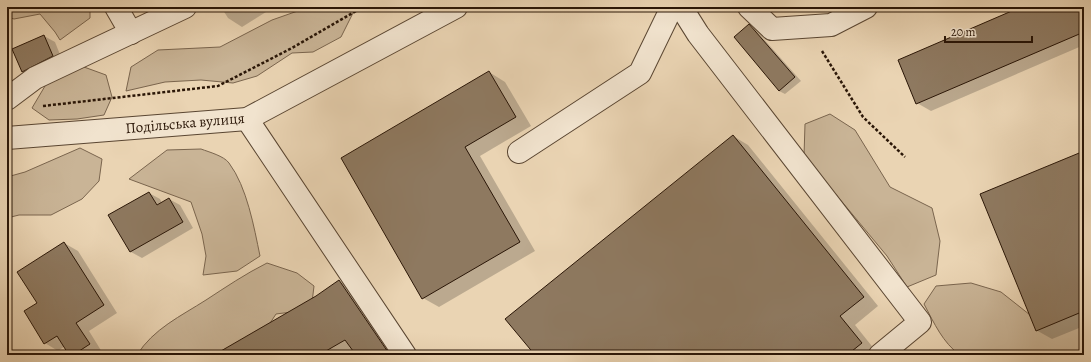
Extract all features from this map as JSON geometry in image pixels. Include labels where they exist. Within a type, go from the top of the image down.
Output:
[{"type":"street","points":[[116,7],[131,33]]},
{"type":"street","points":[[7,99],[35,78],[185,7]]},
{"type":"street","name":"Подільська вулиця","points":[[7,138],[247,119],[456,7]]},
{"type":"street","points":[[519,152],[640,73],[672,7]]},
{"type":"street","points":[[681,7],[698,34],[920,322],[880,355]]},
{"type":"street","points":[[749,7],[772,29],[832,25],[866,7]]},
{"type":"street","points":[[247,119],[405,355]]},
{"type":"path","points":[[38,106],[218,86],[292,48],[363,7]]},
{"type":"path","points":[[801,27],[822,52],[863,118],[905,156]]},
{"type":"shaded area","points":[[7,7],[90,7],[90,18],[60,40],[40,14],[14,19],[7,17]]},
{"type":"shaded area","points":[[309,7],[359,7],[355,9],[341,37],[313,52],[292,53],[257,76],[233,83],[201,80],[165,82],[126,91],[131,67],[158,50],[220,47],[272,20]]},
{"type":"shaded area","points":[[84,67],[106,75],[112,97],[104,115],[77,119],[49,120],[32,108],[45,86],[60,71]]},
{"type":"shaded area","points":[[830,114],[855,130],[890,187],[932,208],[940,241],[936,275],[907,287],[887,256],[804,156],[805,124]]},
{"type":"shaded area","points":[[80,148],[102,159],[99,181],[82,199],[51,215],[19,215],[7,218],[7,177],[25,172]]},
{"type":"shaded area","points":[[201,149],[220,156],[229,163],[241,184],[249,208],[260,256],[237,271],[203,275],[206,256],[202,234],[191,202],[129,179],[167,150]]},
{"type":"shaded area","points":[[267,263],[297,273],[314,286],[311,311],[307,310],[276,314],[259,340],[240,355],[137,355],[159,330]]},
{"type":"shaded area","points":[[971,283],[1001,292],[1044,326],[1084,310],[1084,355],[960,355],[944,339],[924,304],[936,286]]},
{"type":"building","points":[[1021,7],[1084,7],[1084,32],[916,104],[898,60]]},
{"type":"building","points":[[749,24],[795,77],[779,91],[734,37]]},
{"type":"building","points":[[44,35],[53,56],[22,72],[12,49]]},
{"type":"building","points":[[489,71],[516,117],[465,147],[520,242],[422,299],[341,158]]},
{"type":"building","points":[[733,135],[864,297],[840,316],[862,343],[847,355],[535,355],[505,319]]},
{"type":"building","points":[[1084,151],[1084,311],[1036,331],[980,194]]},
{"type":"building","points":[[149,192],[157,205],[169,198],[183,222],[130,252],[108,215]]},
{"type":"building","points":[[64,242],[104,305],[76,323],[90,344],[73,355],[69,355],[57,336],[44,344],[24,311],[37,303],[17,272]]},
{"type":"building","points":[[339,280],[390,355],[356,355],[345,340],[319,355],[214,355],[316,296]]}]
